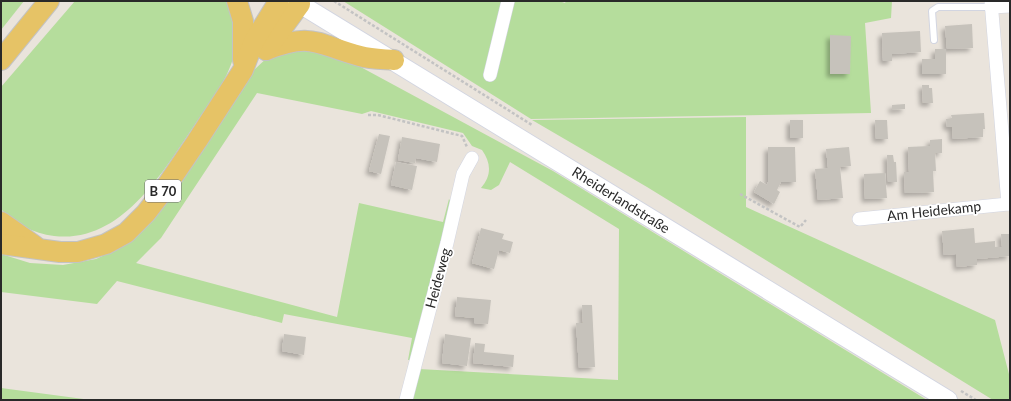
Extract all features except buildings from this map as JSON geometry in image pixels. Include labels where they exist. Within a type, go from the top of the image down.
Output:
[{"type":"main road","points":[[1,60],[49,1]]},
{"type":"main road","points":[[237,1],[243,21],[243,70]]},
{"type":"main road","name":"B 70","points":[[1,244],[60,252],[78,252],[106,244],[126,233],[146,213],[163,190],[243,70],[254,41],[279,1]]},
{"type":"main road","name":"B 70","points":[[243,70],[266,50],[297,3]]},
{"type":"main road","name":"Rheiderlandstraße","points":[[297,3],[394,60],[948,400]]},
{"type":"main road","points":[[266,50],[286,42],[304,40],[321,42],[361,56],[394,60]]},
{"type":"main road","name":"B 70","points":[[1,222],[11,231],[41,249]]},
{"type":"street","points":[[490,75],[508,1]]},
{"type":"street","points":[[991,4],[1010,6]]},
{"type":"street","name":"Am Heidekamp","points":[[859,219],[1009,204],[991,4]]},
{"type":"street","name":"Heideweg","points":[[406,400],[447,243],[463,174],[472,158]]},
{"type":"lane","points":[[934,40],[932,11],[938,7],[991,4]]},
{"type":"path","points":[[368,115],[378,114],[462,136],[472,158]]},
{"type":"path","points":[[740,194],[800,227],[806,220]]},
{"type":"green space","points":[[1,1],[24,1],[1,30]]},
{"type":"green space","points":[[75,1],[229,1],[234,25],[235,49],[229,70],[219,89],[168,164],[137,202],[119,217],[100,229],[78,235],[54,236],[39,233],[19,224],[1,209],[1,87]]},
{"type":"green space","points":[[343,1],[559,1],[565,3],[566,1],[892,1],[891,18],[865,23],[871,113],[531,119]]},
{"type":"green space","points":[[320,45],[553,171],[927,400],[411,400],[419,369],[618,380],[619,229],[510,162],[499,185],[491,190],[481,188],[489,174],[489,164],[482,150],[472,146],[463,133],[371,111],[362,114],[257,93],[161,238],[136,263],[337,317],[359,203],[443,222],[449,199],[451,202],[413,360],[408,360],[412,338],[284,314],[282,323],[117,281],[97,304],[1,292],[1,254],[30,263],[63,265],[96,259],[124,246],[150,221],[253,71],[270,55]]},
{"type":"green space","points":[[746,117],[746,207],[995,320],[1010,378],[1010,400],[993,400],[647,187],[532,120]]},
{"type":"green space","points":[[1,388],[91,400],[1,400]]}]
